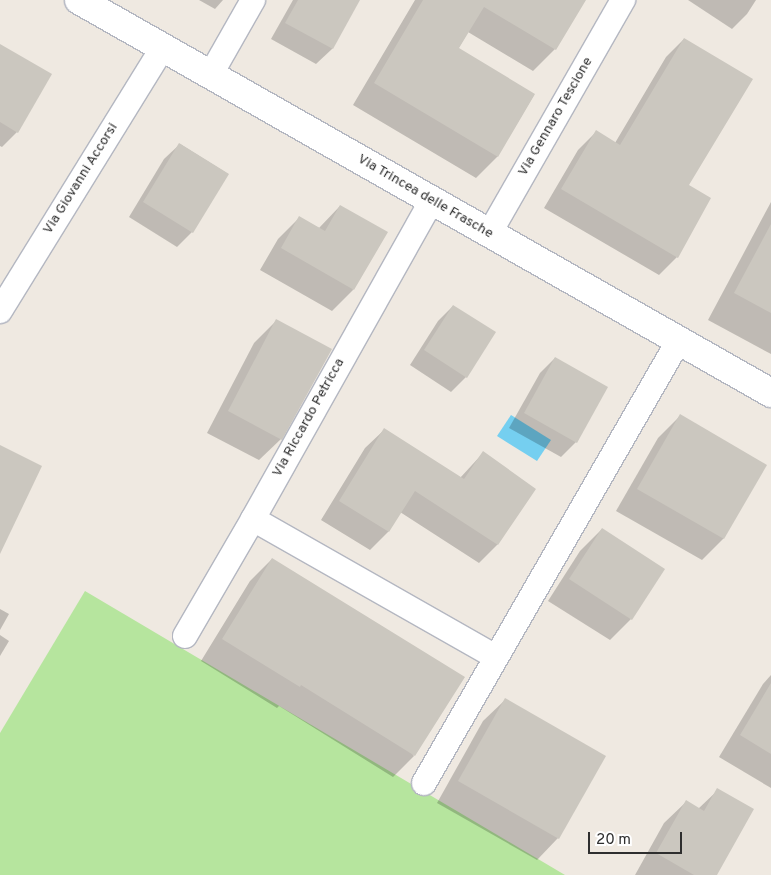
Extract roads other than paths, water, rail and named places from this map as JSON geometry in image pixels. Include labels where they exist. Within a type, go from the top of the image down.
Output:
[{"type":"street","name":"Via Trincea delle Frasche","points":[[79,0],[489,234],[771,392]]},
{"type":"street","points":[[210,74],[253,0]]},
{"type":"street","name":"Via Gennaro Tescione","points":[[489,234],[623,0]]},
{"type":"street","name":"Via Giovanni Accorsi","points":[[0,311],[163,47]]},
{"type":"street","name":"Via Riccardo Petricca","points":[[184,636],[253,519],[432,200]]},
{"type":"street","points":[[424,783],[679,340]]},
{"type":"street","points":[[253,519],[496,657]]},
{"type":"water","points":[[511,415],[551,440],[537,461],[497,436]]}]
